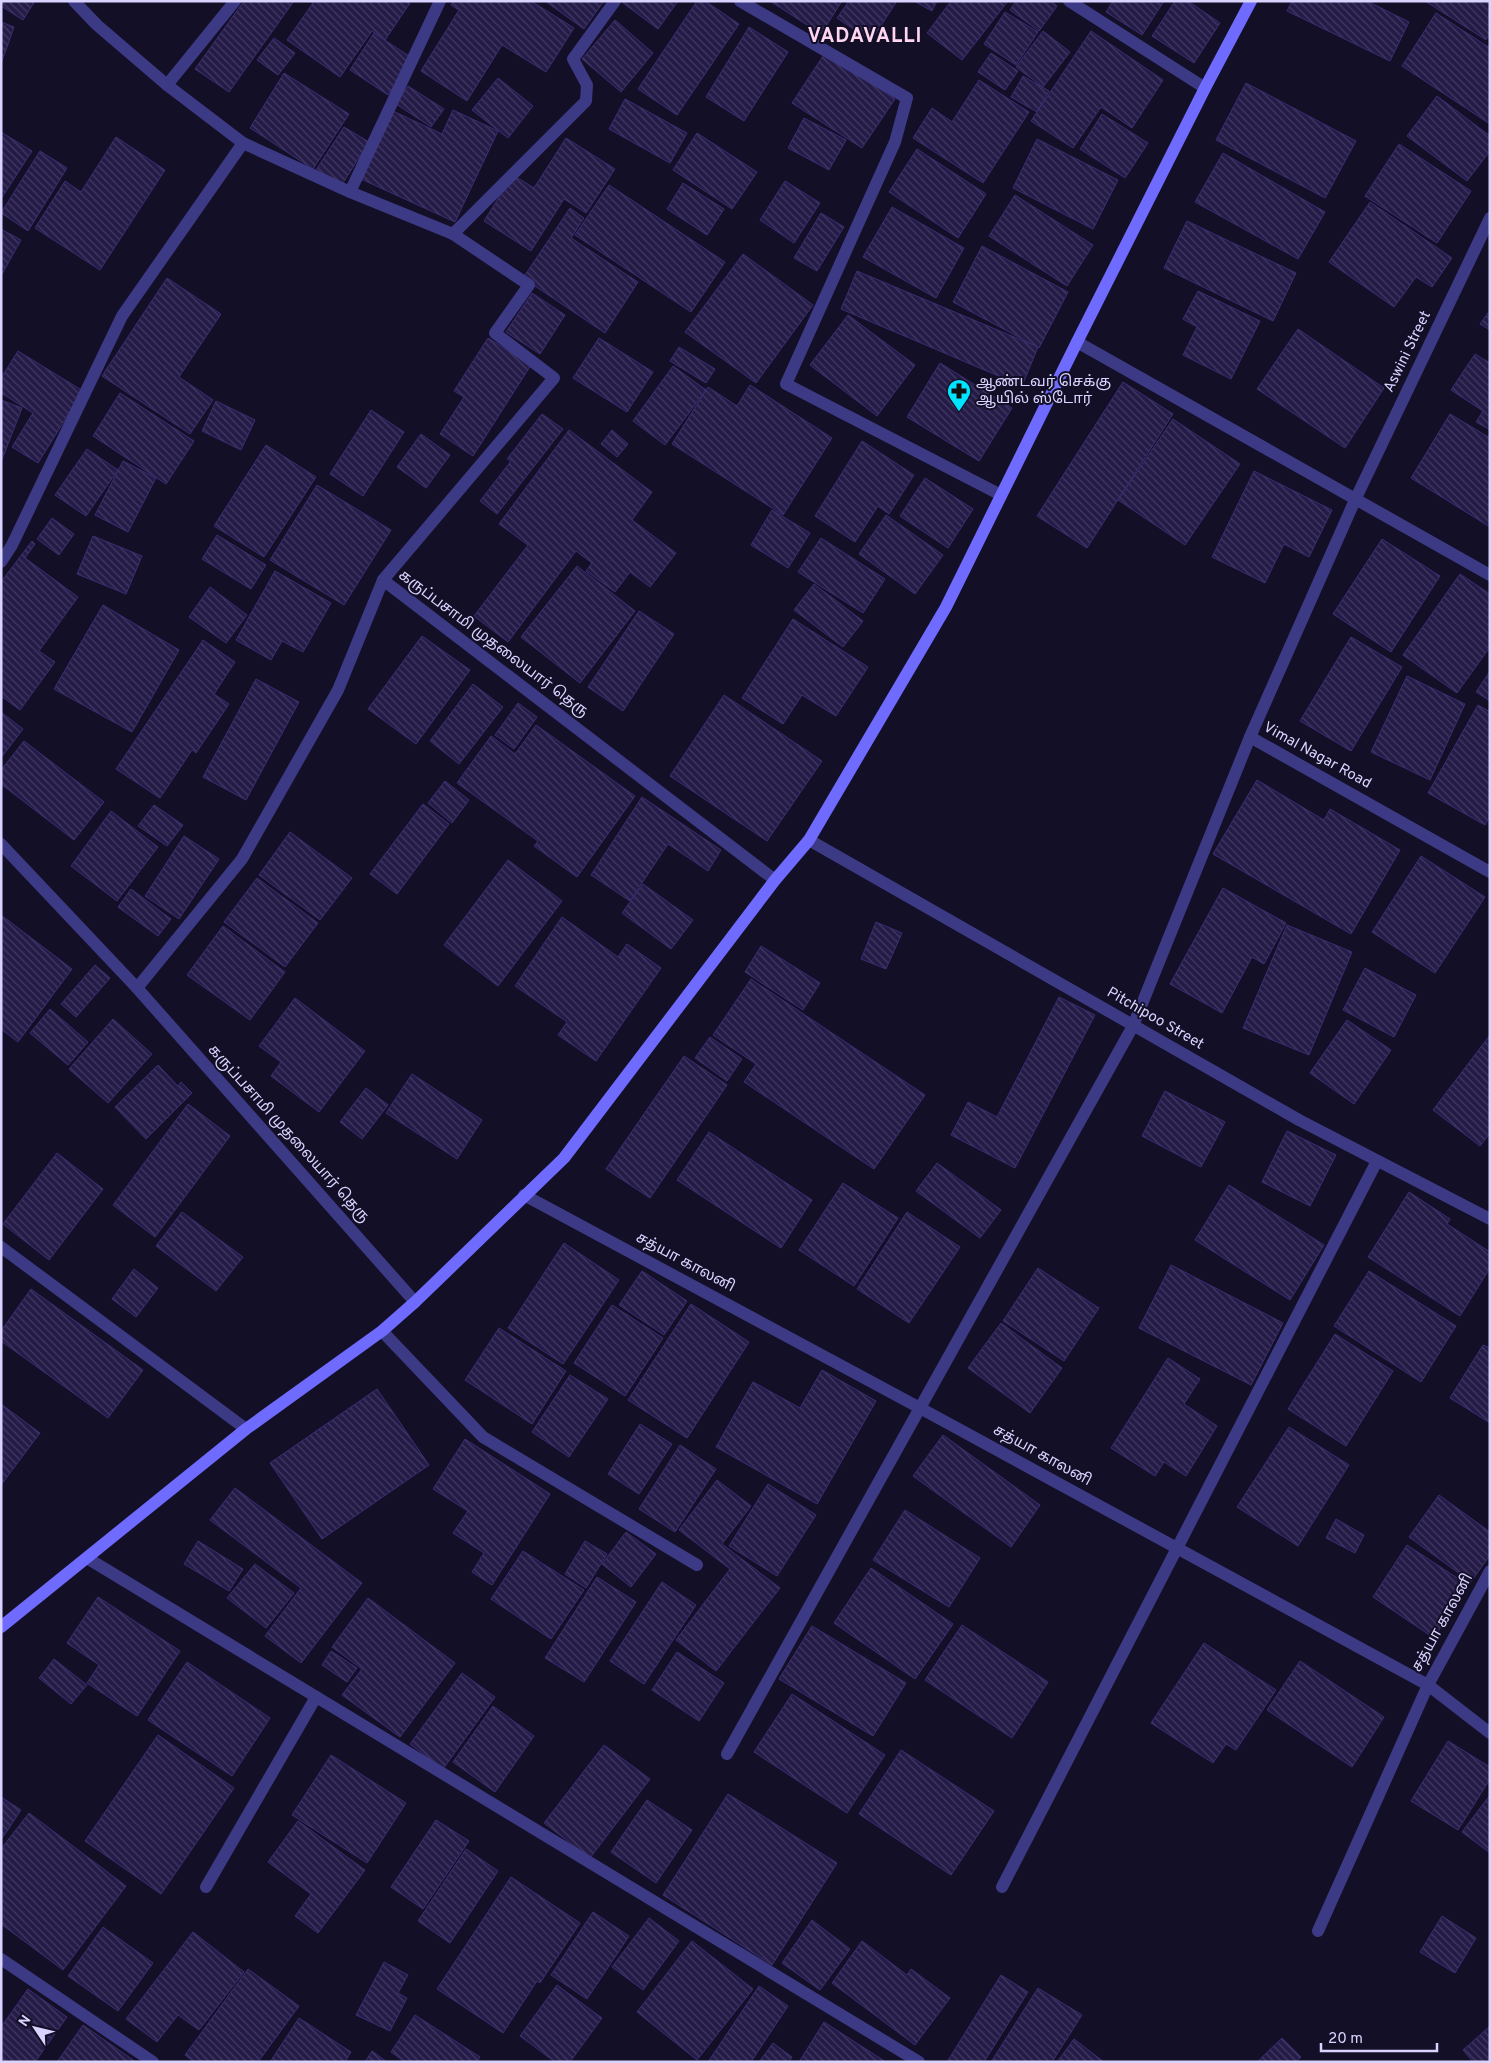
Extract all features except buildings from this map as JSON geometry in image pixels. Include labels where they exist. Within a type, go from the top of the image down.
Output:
[{"type":"main road","points":[[1,1627],[246,1429],[382,1331],[564,1158],[775,880],[809,840],[946,607],[1077,342],[1251,1]]},
{"type":"street","points":[[74,1],[97,24],[168,85],[243,143],[350,192],[453,234],[528,285],[495,333],[554,378],[383,580]]},
{"type":"street","points":[[168,85],[235,1]]},
{"type":"street","points":[[350,192],[440,1]]},
{"type":"street","points":[[453,234],[586,101],[587,85],[573,59],[615,1]]},
{"type":"street","points":[[740,1],[907,98],[895,142],[786,384],[1001,496]]},
{"type":"street","points":[[1069,1],[1205,88]]},
{"type":"street","points":[[1,562],[12,545],[122,316],[243,143]]},
{"type":"street","name":"Aswini Street","points":[[1355,500],[1490,218]]},
{"type":"street","points":[[1077,342],[1490,575]]},
{"type":"street","name":"Vimal Nagar Road","points":[[1355,500],[1250,736],[1490,872]]},
{"type":"street","name":"கருப்பசாமி முதலையார் தெரு","points":[[137,988],[242,859],[338,690],[383,580],[775,880]]},
{"type":"street","points":[[727,1754],[1133,1026],[1250,736]]},
{"type":"street","name":"Pitchipoo Street","points":[[809,840],[1299,1120],[1490,1219]]},
{"type":"street","name":"கருப்பசாமி முதலையார் தெரு","points":[[1,844],[137,988],[414,1302]]},
{"type":"street","points":[[1002,1887],[1377,1160]]},
{"type":"street","name":"சத்யா காலனி","points":[[524,1195],[1428,1685],[1490,1571]]},
{"type":"street","points":[[1,1247],[246,1429]]},
{"type":"street","points":[[382,1331],[483,1437],[697,1565]]},
{"type":"street","points":[[86,1558],[919,2062]]},
{"type":"street","points":[[1318,1931],[1428,1685],[1490,1733]]},
{"type":"street","points":[[206,1887],[316,1697]]},
{"type":"street","points":[[1,1959],[153,2062]]},
{"type":"place","name":"ஆண்டவர் செக்கு ஆயில் ஸ்டோர்","points":[[959,412]]},
{"type":"district","name":"VADAVALLI","points":[[865,37]]}]
